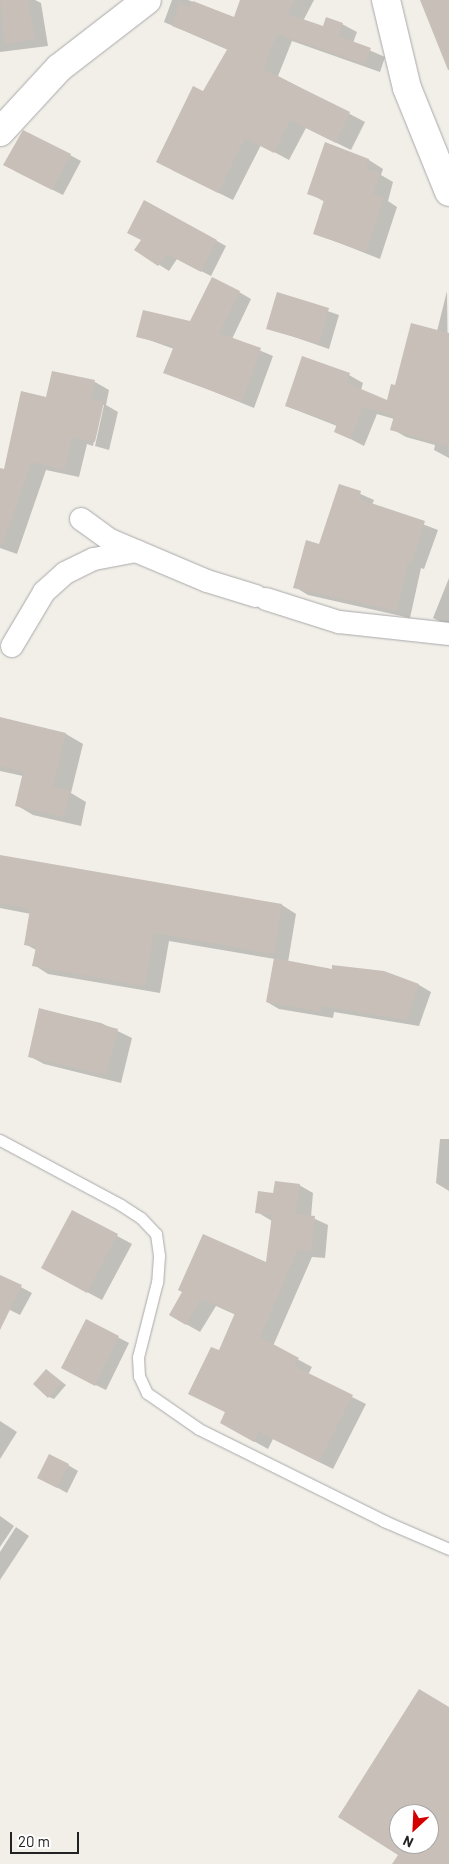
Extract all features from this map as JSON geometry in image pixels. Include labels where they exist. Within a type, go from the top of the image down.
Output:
[{"type":"street","points":[[0,132],[59,68],[147,0]]},
{"type":"street","points":[[386,0],[407,88],[449,192]]},
{"type":"street","points":[[81,519],[110,540],[206,581],[339,622],[449,634]]},
{"type":"street","points":[[12,646],[44,592],[65,573],[94,559],[136,551]]},
{"type":"lane","points":[[0,1140],[121,1205],[141,1218],[156,1234],[159,1256],[157,1282],[138,1357],[139,1376],[147,1393],[199,1429],[384,1521],[449,1549]]},
{"type":"building","points":[[0,0],[28,0],[35,39],[5,44]]},
{"type":"building","points":[[240,0],[295,0],[288,14],[323,26],[326,17],[343,23],[338,36],[371,48],[365,64],[277,34],[263,69],[350,112],[336,143],[290,120],[274,153],[245,138],[218,193],[156,162],[193,86],[203,91],[228,48],[172,26],[179,3],[190,7],[193,1],[234,17]]},
{"type":"building","points":[[420,0],[449,0],[449,70],[448,70]]},
{"type":"building","points":[[23,130],[71,154],[52,190],[3,165]]},
{"type":"building","points":[[325,142],[369,159],[366,169],[380,173],[373,194],[384,198],[366,252],[313,234],[324,200],[307,194]]},
{"type":"building","points":[[144,200],[217,240],[201,272],[167,254],[158,266],[134,250],[141,240],[127,233]]},
{"type":"building","points":[[212,277],[240,291],[219,333],[261,348],[242,402],[163,373],[174,346],[136,337],[143,310],[190,321]]},
{"type":"building","points":[[277,292],[329,308],[319,344],[266,329]]},
{"type":"building","points":[[411,323],[449,333],[449,446],[390,430],[394,416],[363,407],[350,439],[334,432],[337,424],[285,406],[302,356],[350,373],[347,383],[387,400],[391,384],[395,385]]},
{"type":"building","points":[[52,371],[95,380],[91,399],[104,402],[95,442],[72,437],[65,470],[31,462],[3,544],[0,544],[0,468],[4,469],[21,391],[46,397]]},
{"type":"building","points":[[339,484],[361,491],[359,499],[425,521],[412,563],[408,562],[397,611],[293,588],[306,540],[319,544]]},
{"type":"building","points":[[0,717],[66,733],[53,787],[70,791],[64,817],[15,806],[23,772],[0,766]]},
{"type":"building","points":[[0,855],[282,904],[274,954],[154,933],[145,986],[32,966],[36,947],[24,945],[30,909],[0,903]]},
{"type":"building","points":[[274,958],[332,969],[332,965],[384,971],[419,984],[407,1020],[322,1006],[321,1012],[266,1002]]},
{"type":"building","points":[[39,1008],[118,1029],[106,1075],[28,1057]]},
{"type":"building","points":[[275,1181],[300,1184],[296,1214],[315,1216],[311,1251],[298,1249],[260,1337],[299,1358],[294,1366],[353,1395],[319,1462],[259,1432],[254,1442],[220,1423],[225,1412],[188,1394],[211,1347],[219,1350],[235,1313],[201,1299],[186,1325],[169,1315],[182,1292],[178,1290],[203,1234],[266,1262],[272,1215],[255,1213],[258,1191],[273,1193]]},
{"type":"building","points":[[72,1210],[118,1234],[87,1293],[41,1268]]},
{"type":"building","points":[[0,1275],[22,1285],[0,1330]]},
{"type":"building","points":[[86,1319],[119,1336],[95,1386],[61,1368]]},
{"type":"building","points":[[46,1369],[62,1382],[48,1398],[33,1384]]},
{"type":"building","points":[[49,1454],[69,1464],[57,1488],[37,1478]]},
{"type":"building","points":[[419,1689],[449,1707],[449,1864],[392,1864],[398,1855],[396,1854],[439,1854],[439,1804],[389,1804],[389,1849],[338,1817]]}]
